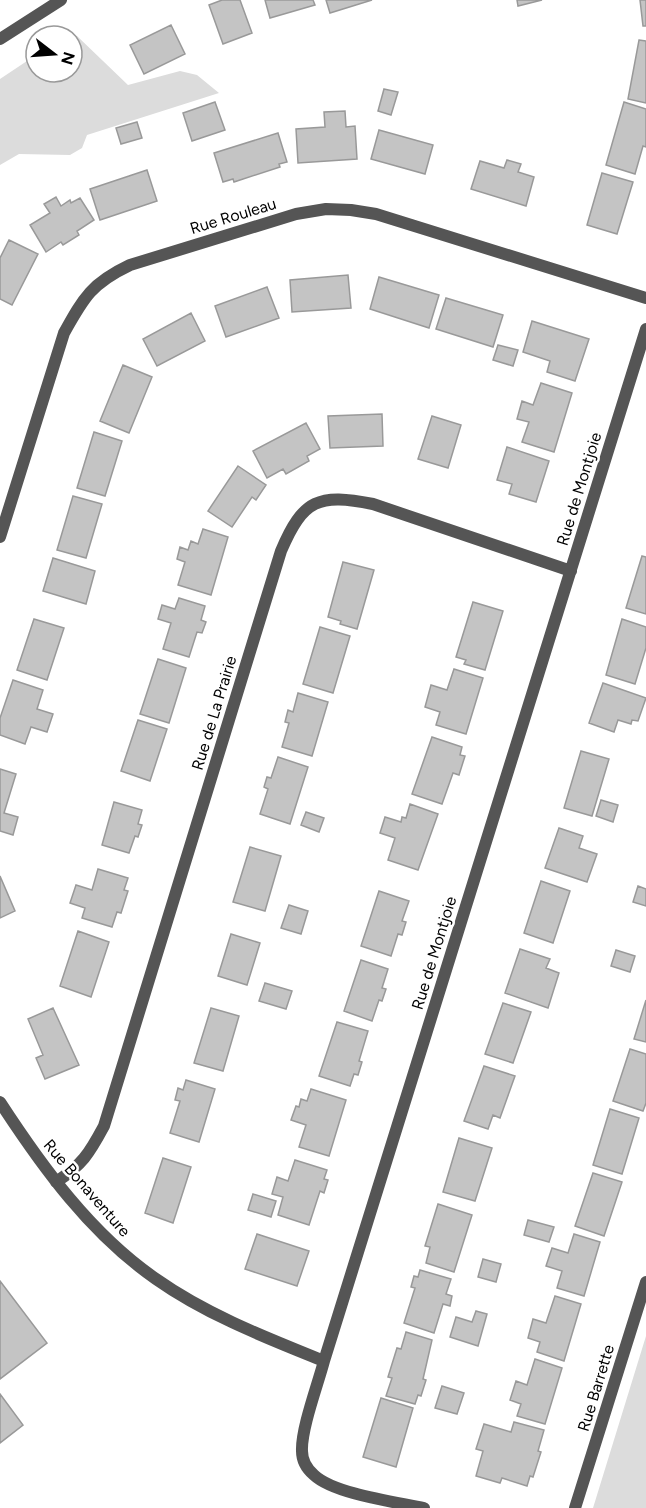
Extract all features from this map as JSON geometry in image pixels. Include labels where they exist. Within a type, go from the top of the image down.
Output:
[{"type":"street","points":[[0,39],[61,0]]},
{"type":"street","name":"Rue Rouleau","points":[[0,537],[64,333],[92,289],[108,275],[130,265],[296,214],[326,209],[351,210],[376,214],[646,298]]},
{"type":"street","name":"Rue de Montjoie","points":[[424,1508],[343,1490],[324,1482],[313,1475],[304,1463],[302,1451],[304,1436],[324,1361],[646,329]]},
{"type":"street","name":"Rue de La Prairie","points":[[56,1182],[76,1169],[93,1147],[104,1126],[281,550],[291,526],[305,508],[325,499],[348,499],[373,504],[571,571]]},
{"type":"street","name":"Rue Bonaventure","points":[[0,1102],[26,1143],[56,1182],[90,1222],[121,1252],[157,1280],[199,1305],[324,1361]]},
{"type":"street","name":"Rue Barrette","points":[[576,1506],[646,1282]]},
{"type":"shaded area","points":[[84,43],[128,85],[180,71],[197,75],[219,93],[87,135],[82,148],[70,155],[19,154],[0,165],[0,79],[24,63],[24,84],[84,84]]},
{"type":"shaded area","points":[[646,1336],[646,1508],[593,1508]]},
{"type":"building","points":[[222,0],[240,0],[252,33],[223,44],[209,5]]},
{"type":"building","points":[[265,0],[313,0],[315,5],[270,18]]},
{"type":"building","points":[[326,0],[372,0],[330,13]]},
{"type":"building","points":[[517,0],[542,0],[518,6]]},
{"type":"building","points":[[640,0],[646,0],[646,26],[643,26]]},
{"type":"building","points":[[171,25],[185,54],[144,74],[130,45]]},
{"type":"building","points":[[639,40],[646,41],[646,103],[628,99]]},
{"type":"building","points":[[384,89],[398,92],[391,115],[378,111]]},
{"type":"building","points":[[215,102],[225,130],[192,141],[183,113]]},
{"type":"building","points":[[624,102],[646,109],[646,147],[643,146],[635,174],[606,165]]},
{"type":"building","points":[[345,111],[346,127],[355,126],[357,159],[298,163],[296,129],[325,127],[324,112]]},
{"type":"building","points":[[137,122],[142,138],[121,144],[116,128]]},
{"type":"building","points":[[379,130],[433,145],[425,174],[371,159]]},
{"type":"building","points":[[278,133],[287,162],[279,164],[280,167],[234,182],[233,179],[223,182],[214,153]]},
{"type":"building","points":[[507,160],[521,164],[518,172],[534,177],[526,206],[471,189],[480,161],[504,168]]},
{"type":"building","points":[[147,170],[157,201],[100,220],[90,189]]},
{"type":"building","points":[[602,173],[633,182],[617,234],[587,225]]},
{"type":"building","points":[[56,197],[61,206],[70,200],[71,203],[80,198],[94,220],[77,231],[79,235],[63,245],[61,242],[46,252],[30,225],[50,213],[44,204]]},
{"type":"building","points":[[9,240],[38,254],[12,305],[0,299],[0,258]]},
{"type":"building","points":[[348,275],[351,308],[292,312],[290,280]]},
{"type":"building","points":[[379,277],[439,295],[429,328],[370,309]]},
{"type":"building","points":[[267,287],[279,318],[226,337],[215,306]]},
{"type":"building","points":[[446,298],[503,315],[493,347],[436,329]]},
{"type":"building","points":[[191,313],[205,341],[157,366],[143,339]]},
{"type":"building","points":[[532,321],[589,339],[575,381],[547,372],[550,361],[523,352]]},
{"type":"building","points":[[498,345],[518,350],[513,366],[493,360]]},
{"type":"building","points":[[123,365],[152,377],[129,433],[100,421]]},
{"type":"building","points":[[541,383],[572,393],[554,452],[522,442],[529,422],[517,419],[522,401],[533,405]]},
{"type":"building","points":[[382,414],[383,446],[330,448],[328,416]]},
{"type":"building","points":[[432,416],[461,425],[448,468],[418,459]]},
{"type":"building","points":[[306,423],[320,449],[307,456],[309,461],[286,474],[283,469],[267,478],[253,451]]},
{"type":"building","points":[[94,432],[122,441],[105,496],[77,488]]},
{"type":"building","points":[[507,447],[549,461],[536,502],[509,494],[512,484],[497,480]]},
{"type":"building","points":[[238,466],[266,485],[256,500],[252,497],[232,527],[208,511]]},
{"type":"building","points":[[73,496],[102,504],[86,558],[57,550]]},
{"type":"building","points":[[203,529],[228,537],[211,595],[178,585],[185,562],[177,559],[180,547],[188,550],[191,541],[198,544]]},
{"type":"building","points":[[642,556],[646,557],[646,614],[626,608]]},
{"type":"building","points":[[53,558],[95,571],[86,604],[43,591]]},
{"type":"building","points":[[343,562],[374,570],[357,629],[340,624],[341,621],[328,617]]},
{"type":"building","points":[[179,598],[205,606],[201,620],[206,622],[202,633],[197,632],[189,657],[163,649],[171,623],[158,619],[162,605],[175,609]]},
{"type":"building","points":[[473,602],[503,611],[485,670],[464,664],[466,660],[456,657]]},
{"type":"building","points":[[34,619],[64,628],[47,680],[17,670]]},
{"type":"building","points":[[622,619],[646,627],[646,648],[635,684],[606,675]]},
{"type":"building","points":[[320,627],[350,636],[333,693],[303,684]]},
{"type":"building","points":[[158,659],[186,668],[169,723],[140,714]]},
{"type":"building","points":[[454,669],[483,678],[466,734],[436,725],[440,712],[425,707],[431,685],[447,690]]},
{"type":"building","points":[[13,680],[43,690],[37,709],[53,714],[47,732],[31,727],[25,744],[0,735],[0,718]]},
{"type":"building","points":[[603,683],[646,698],[638,721],[632,720],[631,724],[618,720],[614,732],[589,723]]},
{"type":"building","points":[[298,693],[328,702],[312,756],[282,747],[289,723],[285,722],[288,710],[293,712]]},
{"type":"building","points":[[138,720],[167,729],[150,781],[121,771]]},
{"type":"building","points":[[432,737],[462,747],[460,755],[465,756],[459,775],[453,773],[442,804],[412,794]]},
{"type":"building","points":[[581,751],[609,759],[592,816],[564,808]]},
{"type":"building","points":[[278,757],[308,767],[290,824],[260,814],[268,789],[264,787],[267,777],[271,778]]},
{"type":"building","points":[[0,769],[16,774],[4,813],[18,817],[13,835],[0,831]]},
{"type":"building","points":[[601,800],[618,805],[613,822],[596,816]]},
{"type":"building","points":[[114,802],[142,810],[138,824],[142,825],[129,853],[102,845]]},
{"type":"building","points":[[410,804],[438,814],[418,870],[388,860],[395,838],[380,833],[385,817],[401,822],[402,817],[406,818]]},
{"type":"building","points":[[306,812],[324,818],[319,832],[301,825]]},
{"type":"building","points":[[559,828],[583,836],[579,848],[597,854],[587,882],[545,868]]},
{"type":"building","points":[[250,847],[281,856],[265,911],[233,902]]},
{"type":"building","points":[[98,869],[128,878],[124,890],[128,891],[121,913],[117,912],[112,927],[82,918],[85,908],[70,903],[76,885],[92,890]]},
{"type":"building","points":[[0,876],[15,911],[0,918]]},
{"type":"building","points":[[541,881],[570,891],[553,943],[524,933]]},
{"type":"building","points":[[638,886],[646,889],[646,906],[633,902]]},
{"type":"building","points":[[379,891],[409,901],[402,921],[406,922],[402,935],[398,934],[391,956],[361,946]]},
{"type":"building","points":[[289,905],[308,911],[301,934],[281,928]]},
{"type":"building","points":[[78,931],[109,942],[91,997],[60,986]]},
{"type":"building","points":[[231,934],[260,943],[247,985],[218,976]]},
{"type":"building","points":[[520,949],[550,959],[546,968],[559,973],[548,1008],[505,993]]},
{"type":"building","points":[[616,950],[635,956],[630,972],[611,966]]},
{"type":"building","points":[[361,960],[388,969],[382,988],[386,989],[382,1001],[379,1000],[372,1021],[344,1011]]},
{"type":"building","points":[[265,983],[292,991],[286,1009],[259,1001]]},
{"type":"building","points":[[646,1000],[646,1042],[634,1039]]},
{"type":"building","points":[[503,1003],[531,1012],[513,1063],[485,1054]]},
{"type":"building","points":[[53,1008],[79,1065],[45,1079],[36,1058],[43,1055],[28,1019]]},
{"type":"building","points":[[211,1008],[239,1016],[223,1071],[194,1063]]},
{"type":"building","points":[[337,1022],[368,1031],[359,1061],[362,1062],[358,1075],[354,1074],[350,1086],[319,1076]]},
{"type":"building","points":[[630,1049],[646,1054],[646,1103],[643,1111],[613,1101]]},
{"type":"building","points":[[484,1066],[515,1076],[500,1118],[493,1115],[488,1129],[464,1121]]},
{"type":"building","points":[[186,1080],[215,1089],[199,1142],[170,1133],[180,1101],[175,1100],[178,1088],[183,1090]]},
{"type":"building","points":[[311,1089],[346,1100],[329,1156],[299,1147],[306,1125],[291,1120],[296,1106],[299,1107],[301,1099],[307,1101]]},
{"type":"building","points":[[610,1109],[639,1118],[622,1174],[593,1165]]},
{"type":"building","points":[[459,1138],[492,1148],[475,1201],[443,1192]]},
{"type":"building","points":[[163,1158],[191,1167],[173,1223],[145,1213]]},
{"type":"building","points":[[295,1160],[327,1170],[324,1179],[328,1180],[324,1193],[320,1191],[309,1225],[278,1215],[283,1197],[272,1194],[277,1177],[288,1181]]},
{"type":"building","points":[[593,1173],[622,1182],[604,1236],[575,1226]]},
{"type":"building","points":[[253,1194],[276,1201],[271,1217],[248,1210]]},
{"type":"building","points":[[438,1204],[472,1215],[454,1272],[426,1263],[430,1247],[425,1246]]},
{"type":"building","points":[[528,1220],[554,1227],[549,1242],[524,1235]]},
{"type":"building","points":[[257,1234],[309,1251],[297,1286],[245,1269]]},
{"type":"building","points":[[574,1234],[600,1242],[584,1296],[557,1288],[562,1271],[546,1266],[552,1248],[568,1253]]},
{"type":"building","points":[[483,1259],[501,1264],[496,1282],[478,1277]]},
{"type":"building","points":[[420,1270],[451,1279],[446,1294],[452,1296],[450,1306],[443,1304],[434,1333],[404,1323],[415,1288],[411,1287],[414,1276],[418,1277]]},
{"type":"building","points":[[0,1281],[47,1343],[0,1379]]},
{"type":"building","points":[[555,1296],[581,1304],[564,1361],[537,1352],[540,1342],[528,1338],[533,1319],[546,1323]]},
{"type":"building","points":[[476,1311],[487,1314],[478,1346],[450,1337],[456,1317],[472,1322]]},
{"type":"building","points":[[406,1332],[432,1340],[423,1379],[426,1380],[421,1396],[418,1395],[415,1404],[386,1396],[392,1378],[388,1377],[397,1348],[401,1349]]},
{"type":"building","points":[[535,1359],[562,1368],[545,1424],[517,1416],[521,1404],[510,1400],[516,1381],[527,1385]]},
{"type":"building","points":[[442,1386],[464,1393],[457,1414],[435,1408]]},
{"type":"building","points":[[0,1394],[23,1425],[0,1443]]},
{"type":"building","points":[[381,1398],[413,1408],[396,1467],[363,1457]]},
{"type":"building","points":[[514,1422],[544,1430],[538,1451],[541,1452],[533,1477],[530,1476],[527,1486],[502,1478],[500,1483],[476,1476],[483,1451],[476,1449],[484,1424],[511,1432]]}]
